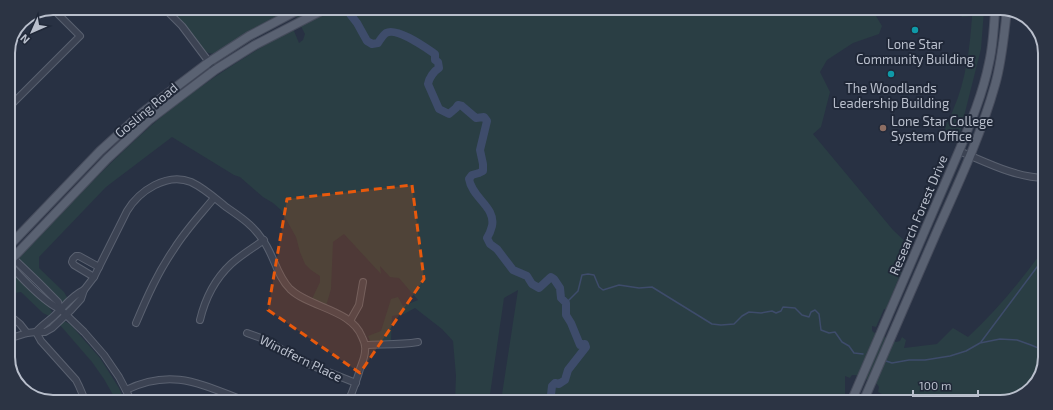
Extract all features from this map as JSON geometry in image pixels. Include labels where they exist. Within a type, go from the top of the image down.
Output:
[{"type":"main road","name":"Gosling Road","points":[[15,240],[100,151],[143,112],[209,62],[249,36],[288,15]]},
{"type":"main road","name":"Gosling Road","points":[[15,254],[124,143],[149,120],[215,70],[255,45],[313,15]]},
{"type":"main road","name":"Research Forest Drive","points":[[854,395],[976,109],[984,84],[990,57],[996,15]]},
{"type":"main road","name":"Research Forest Drive","points":[[866,395],[970,156],[987,112],[996,84],[1006,15]]},
{"type":"street","points":[[15,101],[80,36],[59,15]]},
{"type":"street","points":[[171,15],[182,26],[215,70]]},
{"type":"street","points":[[959,151],[1018,175],[1038,178]]},
{"type":"street","points":[[15,337],[36,332],[45,332],[52,328],[81,299],[84,290],[94,277],[127,211],[137,197],[162,182],[179,179],[187,180],[202,188],[254,229],[264,240],[280,276],[291,290],[350,321],[356,326],[360,333],[366,352],[351,395]]},
{"type":"street","points":[[136,323],[161,270],[174,248],[214,198]]},
{"type":"street","points":[[200,320],[207,299],[230,265],[264,240]]},
{"type":"street","points":[[94,277],[74,265],[72,259],[79,256],[99,267]]},
{"type":"street","points":[[15,271],[33,289],[54,307],[60,309],[84,332],[112,365],[128,395]]},
{"type":"street","points":[[350,321],[359,305],[363,282]]},
{"type":"street","points":[[36,332],[76,294],[84,290]]},
{"type":"street","points":[[15,320],[27,334]]},
{"type":"street","points":[[36,332],[41,341],[76,380],[84,395]]},
{"type":"street","name":"Windfern Place","points":[[247,332],[308,364],[356,383]]},
{"type":"street","points":[[365,346],[418,342]]},
{"type":"street","points":[[126,390],[142,383],[152,381],[177,380],[203,384],[231,395]]},
{"type":"highlighted area","points":[[412,185],[424,279],[360,373],[268,310],[287,199]]},
{"type":"shaded area","points":[[175,15],[280,15],[256,28],[217,53],[212,54],[205,51]]},
{"type":"shaded area","points":[[295,15],[877,15],[876,16],[882,26],[879,34],[853,43],[827,60],[820,72],[830,92],[821,127],[813,134],[893,230],[910,246],[910,251],[886,309],[884,309],[876,327],[872,326],[872,330],[873,332],[896,342],[900,341],[902,337],[906,340],[904,348],[937,344],[953,328],[968,337],[1008,295],[1038,257],[1038,362],[1034,374],[1029,382],[1019,390],[1005,395],[882,395],[878,392],[879,387],[877,384],[852,375],[850,378],[845,376],[844,395],[502,395],[518,290],[504,298],[490,395],[455,395],[456,376],[453,341],[442,329],[415,308],[404,314],[392,316],[391,341],[370,341],[368,336],[381,331],[391,299],[398,297],[403,306],[418,300],[399,278],[390,277],[380,266],[381,274],[344,234],[333,242],[331,289],[326,306],[312,299],[320,282],[320,276],[305,264],[296,237],[281,210],[240,177],[234,175],[172,137],[106,187],[39,257],[39,268],[64,292],[68,299],[65,302],[60,302],[21,262],[19,258],[22,254],[77,197],[133,142],[172,108],[230,67],[291,30],[294,31],[299,43],[303,40],[305,34]]},
{"type":"shaded area","points":[[961,15],[984,15],[981,49],[958,140],[952,143],[944,139],[944,132],[964,76],[969,52],[972,16],[962,17]]},
{"type":"shaded area","points":[[15,277],[49,307],[52,312],[49,316],[43,313],[21,292],[15,293]]},
{"type":"shaded area","points":[[64,321],[70,324],[100,358],[122,395],[113,395],[92,362],[60,325]]},
{"type":"waterway","points":[[351,15],[367,41],[372,44],[378,43],[386,33],[391,32],[404,35],[435,54],[435,60],[438,62],[439,68],[429,79],[428,84],[439,109],[449,114],[458,105],[462,106],[476,118],[484,117],[487,121],[480,150],[483,171],[472,175],[469,179],[474,192],[491,213],[492,226],[487,238],[490,244],[497,249],[513,270],[527,276],[532,284],[539,288],[551,277],[554,279],[560,288],[561,298],[566,303],[566,315],[580,345],[585,344],[586,347],[568,370],[565,380],[559,384],[555,383],[552,386],[551,395]]},
{"type":"waterway","points":[[981,342],[1038,266]]},
{"type":"waterway","points":[[566,303],[578,291],[582,275],[588,274],[594,275],[599,287],[603,290],[619,285],[639,288],[652,287],[712,324],[734,324],[742,316],[749,312],[761,313],[772,311],[776,313],[781,311],[783,307],[795,308],[802,315],[809,317],[811,312],[815,310],[819,314],[821,330],[829,333],[835,332],[842,342],[849,346],[854,353],[863,354]]},
{"type":"waterway","points":[[886,361],[892,363],[950,356],[966,351],[980,343],[1000,339],[1017,340],[1038,348]]},
{"type":"place","name":"Lone Star Community Building","points":[[915,30]]},
{"type":"place","name":"The Woodlands Leadership Building","points":[[891,74]]},
{"type":"place","name":"Lone Star College System Office","points":[[883,128]]}]
